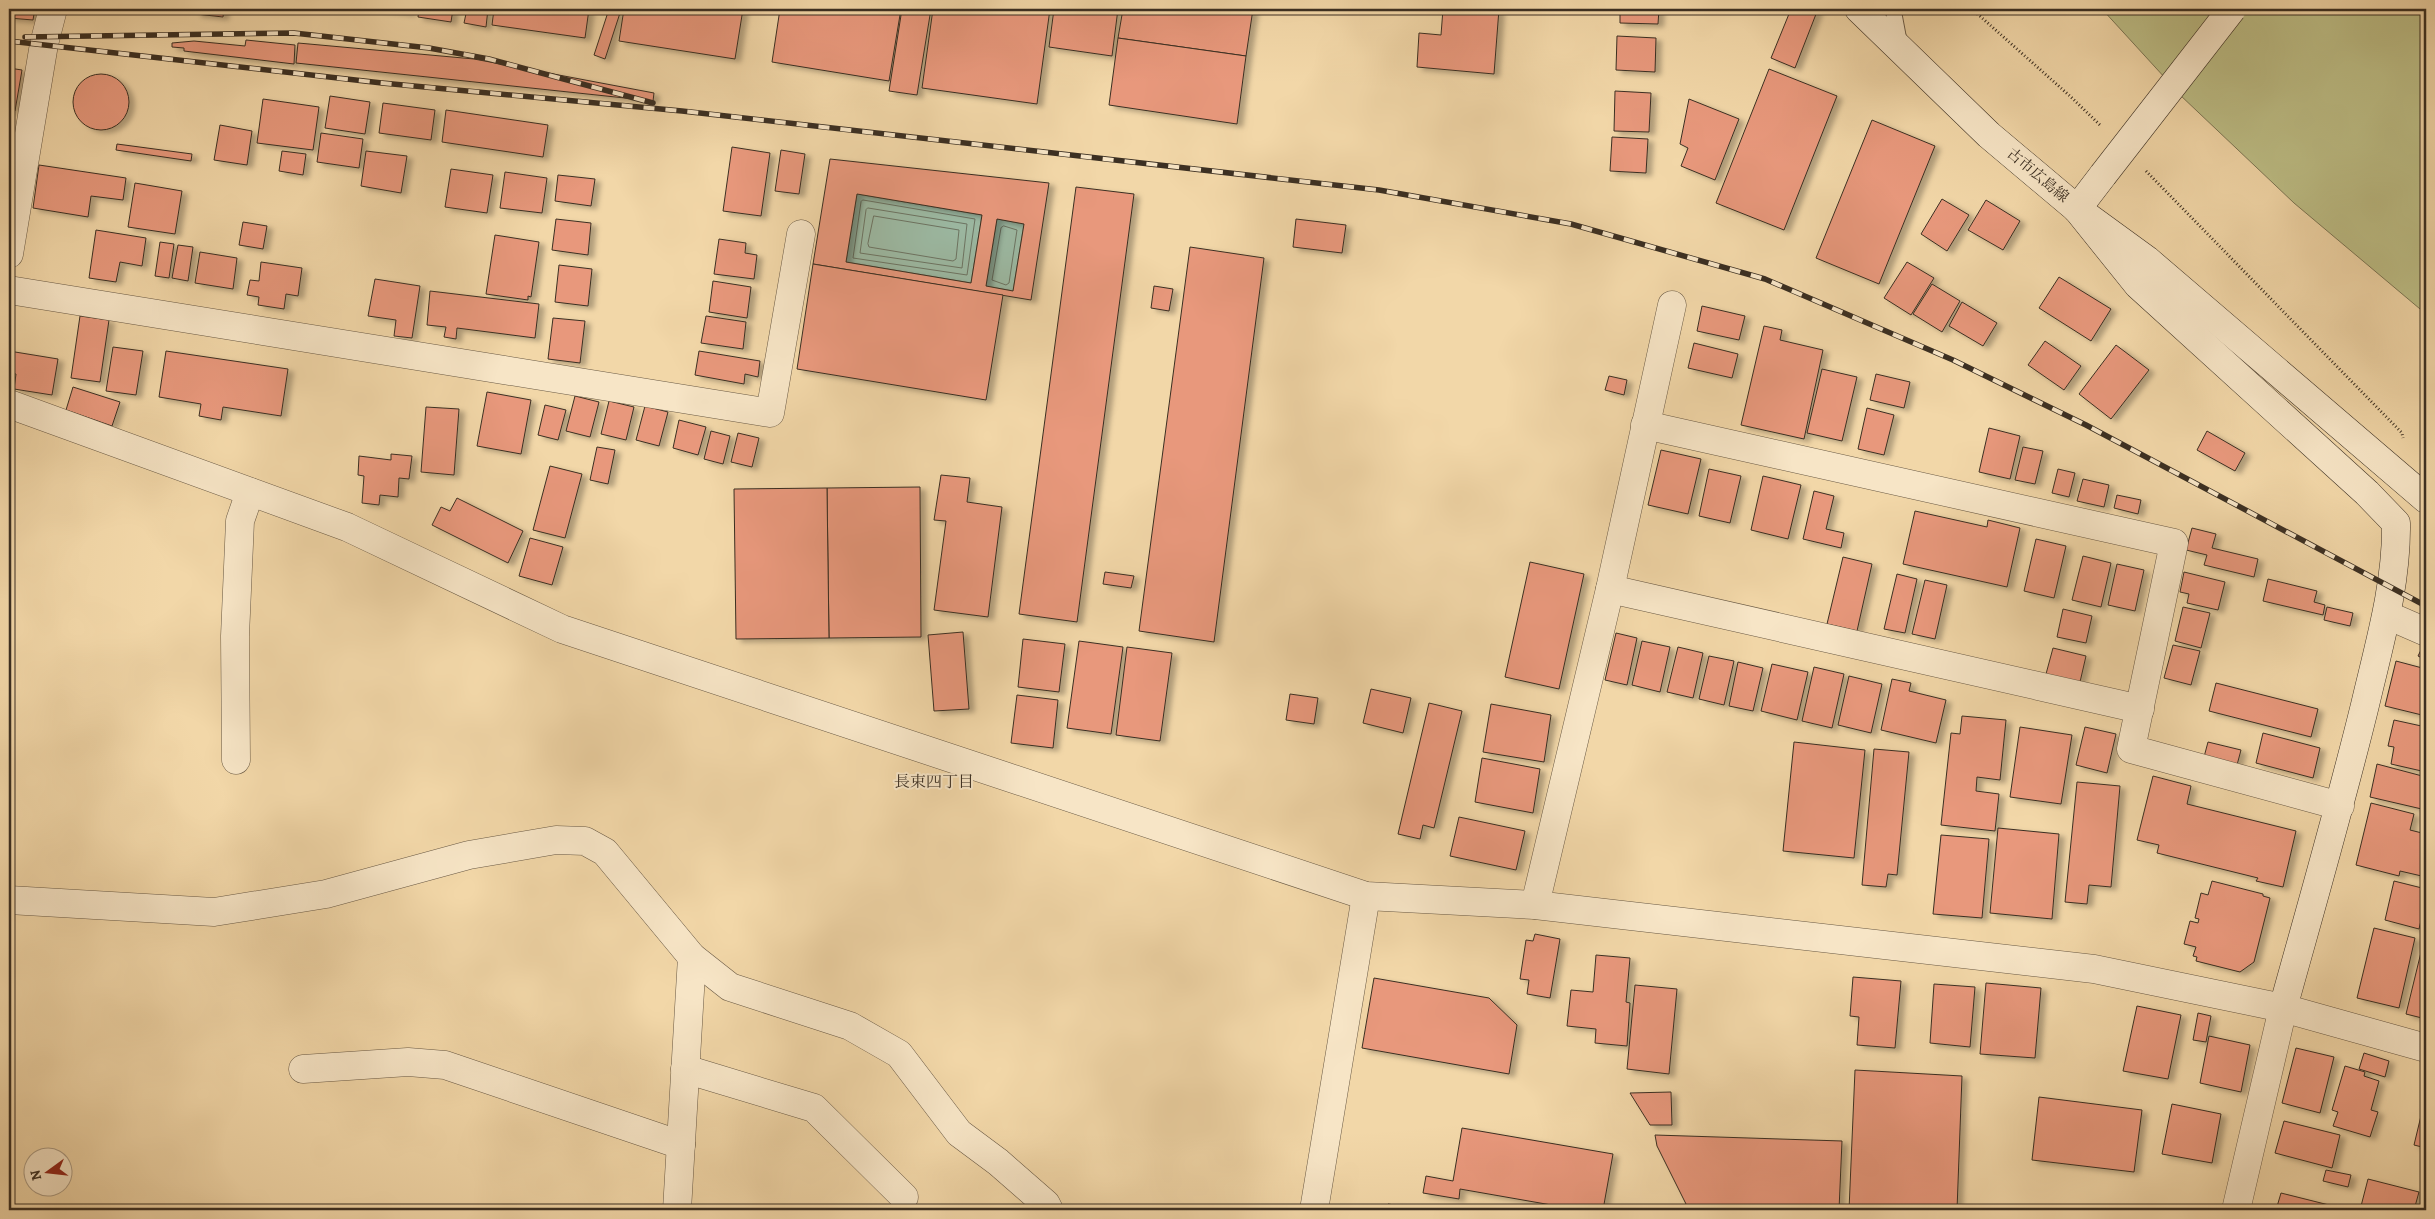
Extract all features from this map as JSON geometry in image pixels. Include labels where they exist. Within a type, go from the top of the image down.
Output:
[{"type":"street","points":[[9,247],[19,129],[53,9]]},
{"type":"street","name":"古市広島線","points":[[1859,9],[1989,135],[2077,209],[2232,9]]},
{"type":"street","points":[[2077,209],[2147,260],[2426,499]]},
{"type":"street","points":[[2077,209],[2138,285],[2367,492],[2396,523],[2396,554],[2387,615],[2340,806],[2282,1008],[2236,1210]]},
{"type":"street","points":[[9,290],[770,413],[801,234]]},
{"type":"street","points":[[1535,905],[1610,589],[1672,305]]},
{"type":"street","points":[[9,404],[347,527],[562,629],[1366,896],[1535,905],[2094,968],[2282,1008],[2426,1048]]},
{"type":"street","points":[[1645,425],[2174,543],[2131,749],[2340,806]]},
{"type":"street","points":[[236,760],[235,636],[240,521],[250,492]]},
{"type":"street","points":[[1610,589],[2140,709]]},
{"type":"street","points":[[2387,615],[2426,632]]},
{"type":"street","points":[[9,900],[214,912],[326,894],[469,855],[556,840],[585,841],[605,852],[692,957],[730,987],[850,1026],[899,1054],[959,1133],[998,1162],[1046,1204],[1049,1210]]},
{"type":"street","points":[[1314,1210],[1366,896]]},
{"type":"street","points":[[677,1210],[692,957]]},
{"type":"street","points":[[303,1069],[408,1062],[445,1065],[681,1145]]},
{"type":"street","points":[[685,1069],[814,1108],[904,1197]]},
{"type":"lane","points":[[1893,9],[1902,52]]},
{"type":"path","points":[[1972,9],[2071,97],[2105,131]]},
{"type":"path","points":[[2139,164],[2402,433],[2404,440]]},
{"type":"green space","points":[[2102,9],[2220,9],[2166,79]]},
{"type":"green space","points":[[2244,9],[2417,9],[2426,17],[2426,314],[2294,203],[2179,94]]},
{"type":"water","points":[[857,194],[982,215],[971,283],[846,262]]},
{"type":"water","points":[[997,219],[1024,224],[1013,291],[986,286]]},
{"type":"building","points":[[9,9],[36,9],[36,14],[34,14],[33,20],[9,18]]},
{"type":"building","points":[[196,9],[224,9],[223,17],[196,14]]},
{"type":"building","points":[[380,9],[410,9],[410,13]]},
{"type":"building","points":[[419,9],[453,9],[451,22],[418,17]]},
{"type":"building","points":[[467,9],[488,9],[486,27],[464,23]]},
{"type":"building","points":[[494,9],[589,9],[585,38],[492,25]]},
{"type":"building","points":[[609,9],[620,13],[605,59],[594,55]]},
{"type":"building","points":[[624,9],[743,9],[735,59],[619,41]]},
{"type":"building","points":[[780,9],[901,9],[889,81],[772,62]]},
{"type":"building","points":[[902,9],[931,9],[917,95],[889,91]]},
{"type":"building","points":[[933,9],[1050,9],[1037,104],[922,88]]},
{"type":"building","points":[[1054,9],[1118,9],[1112,56],[1049,47]]},
{"type":"building","points":[[1123,9],[1253,9],[1246,56],[1118,38]]},
{"type":"building","points":[[1443,9],[1499,9],[1494,74],[1417,67],[1419,33],[1441,35]]},
{"type":"building","points":[[1620,9],[1659,9],[1658,24],[1620,23]]},
{"type":"building","points":[[1791,9],[1818,9],[1795,68],[1771,58]]},
{"type":"building","points":[[1617,36],[1656,38],[1655,72],[1616,70]]},
{"type":"building","points":[[1118,38],[1246,56],[1237,124],[1109,105]]},
{"type":"building","points":[[246,40],[295,45],[294,64],[184,51],[184,48],[172,47],[172,43],[194,41],[245,46]]},
{"type":"building","points":[[298,43],[474,59],[654,93],[653,101],[296,63]]},
{"type":"building","points":[[9,68],[22,70],[15,111],[9,110]]},
{"type":"building","points":[[1769,69],[1837,96],[1784,230],[1716,203]]},
{"type":"building","points":[[95,74],[107,74],[117,78],[125,86],[129,102],[125,118],[117,126],[107,130],[95,130],[85,126],[77,118],[73,108],[73,96],[77,86],[85,78]]},
{"type":"building","points":[[1615,91],[1651,93],[1649,132],[1614,131]]},
{"type":"building","points":[[330,96],[370,102],[365,134],[325,128]]},
{"type":"building","points":[[263,99],[319,107],[313,150],[257,143]]},
{"type":"building","points":[[1689,99],[1739,119],[1715,180],[1681,166],[1688,148],[1680,144]]},
{"type":"building","points":[[383,103],[435,110],[431,140],[379,133]]},
{"type":"building","points":[[446,110],[548,125],[543,157],[442,142]]},
{"type":"building","points":[[1872,120],[1935,146],[1879,284],[1816,258]]},
{"type":"building","points":[[220,125],[252,131],[247,165],[214,160]]},
{"type":"building","points":[[321,133],[363,139],[359,168],[317,162]]},
{"type":"building","points":[[1612,137],[1648,139],[1646,173],[1610,171]]},
{"type":"building","points":[[117,144],[192,154],[191,161],[116,150]]},
{"type":"building","points":[[732,147],[770,153],[761,216],[723,211]]},
{"type":"building","points":[[781,150],[805,154],[799,194],[775,191]]},
{"type":"building","points":[[282,151],[306,154],[303,175],[279,171]]},
{"type":"building","points":[[366,151],[407,156],[401,193],[361,186]]},
{"type":"building","points":[[830,159],[1049,183],[1031,300],[813,264]],"holes":[[[857,194],[982,215],[971,283],[846,262]],[[997,219],[1024,224],[1013,291],[986,286]]]},
{"type":"building","points":[[39,165],[126,178],[123,200],[91,196],[88,217],[33,208]]},
{"type":"building","points":[[451,169],[493,175],[487,213],[445,207]]},
{"type":"building","points":[[505,172],[547,178],[542,213],[500,208]]},
{"type":"building","points":[[558,175],[595,179],[591,206],[555,201]]},
{"type":"building","points":[[135,183],[182,191],[175,234],[128,227]]},
{"type":"building","points":[[1076,187],[1134,194],[1077,622],[1019,614]]},
{"type":"building","points":[[1942,199],[1969,215],[1947,251],[1921,234]]},
{"type":"building","points":[[1986,200],[2020,221],[2003,250],[1968,230]]},
{"type":"building","points":[[556,219],[591,223],[588,255],[552,250]]},
{"type":"building","points":[[1296,219],[1346,225],[1342,253],[1293,247]]},
{"type":"building","points":[[243,222],[267,226],[263,249],[239,245]]},
{"type":"building","points":[[96,230],[146,238],[142,266],[120,262],[116,282],[89,278]]},
{"type":"building","points":[[495,235],[539,242],[531,297],[528,296],[528,300],[486,294]]},
{"type":"building","points":[[719,239],[746,243],[745,253],[757,255],[754,279],[714,274]]},
{"type":"building","points":[[160,242],[174,244],[169,278],[155,276]]},
{"type":"building","points":[[178,245],[193,247],[188,281],[172,278]]},
{"type":"building","points":[[1190,247],[1264,258],[1214,642],[1139,631]]},
{"type":"building","points":[[200,252],[237,258],[233,289],[195,283]]},
{"type":"building","points":[[261,262],[302,268],[298,296],[286,294],[284,309],[258,305],[259,297],[247,295],[250,280],[259,281]]},
{"type":"building","points":[[1907,262],[1934,278],[1911,315],[1884,298]]},
{"type":"building","points":[[813,264],[1003,295],[986,400],[797,369]]},
{"type":"building","points":[[559,265],[592,269],[588,306],[555,302]]},
{"type":"building","points":[[2059,277],[2111,309],[2091,341],[2039,308]]},
{"type":"building","points":[[375,279],[420,286],[412,338],[394,336],[396,320],[368,316]]},
{"type":"building","points":[[713,281],[751,287],[747,318],[709,312]]},
{"type":"building","points":[[1932,284],[1960,301],[1942,332],[1913,314]]},
{"type":"building","points":[[1154,286],[1173,289],[1169,311],[1151,308]]},
{"type":"building","points":[[430,291],[539,304],[535,338],[457,328],[456,339],[444,337],[446,327],[427,325]]},
{"type":"building","points":[[1962,302],[1997,323],[1983,346],[1949,326]]},
{"type":"building","points":[[1702,306],[1745,316],[1739,340],[1697,331]]},
{"type":"building","points":[[80,316],[109,320],[100,382],[71,378]]},
{"type":"building","points":[[706,316],[746,322],[743,349],[701,343]]},
{"type":"building","points":[[553,318],[585,321],[580,363],[548,359]]},
{"type":"building","points":[[1764,326],[1782,330],[1780,340],[1823,350],[1804,439],[1741,425]]},
{"type":"building","points":[[2045,341],[2081,366],[2064,390],[2028,365]]},
{"type":"building","points":[[1694,343],[1738,354],[1732,378],[1688,368]]},
{"type":"building","points":[[2116,345],[2149,370],[2111,419],[2079,394]]},
{"type":"building","points":[[113,347],[143,351],[136,395],[106,391]]},
{"type":"building","points":[[9,351],[58,359],[52,395],[14,389],[16,374],[9,373]]},
{"type":"building","points":[[166,351],[288,369],[281,416],[223,407],[221,420],[199,416],[201,404],[159,397]]},
{"type":"building","points":[[699,351],[760,361],[758,377],[745,374],[744,384],[695,375]]},
{"type":"building","points":[[1822,369],[1857,377],[1842,441],[1807,433]]},
{"type":"building","points":[[1876,374],[1910,382],[1904,408],[1870,400]]},
{"type":"building","points":[[1609,376],[1627,380],[1624,395],[1605,390]]},
{"type":"building","points":[[73,387],[120,402],[112,426],[66,410]]},
{"type":"building","points":[[487,392],[531,400],[521,454],[477,446]]},
{"type":"building","points":[[575,396],[599,402],[590,437],[566,431]]},
{"type":"building","points":[[609,401],[634,407],[626,440],[601,434]]},
{"type":"building","points":[[545,405],[566,410],[558,440],[538,435]]},
{"type":"building","points":[[645,406],[668,412],[659,446],[636,440]]},
{"type":"building","points":[[426,407],[459,409],[454,475],[421,472]]},
{"type":"building","points":[[1867,408],[1894,415],[1884,455],[1858,449]]},
{"type":"building","points":[[679,420],[706,427],[698,455],[673,448]]},
{"type":"building","points":[[1989,428],[2020,436],[2010,479],[1979,472]]},
{"type":"building","points":[[711,431],[730,436],[723,464],[704,459]]},
{"type":"building","points":[[2207,431],[2245,453],[2235,471],[2197,450]]},
{"type":"building","points":[[738,433],[759,438],[752,467],[731,462]]},
{"type":"building","points":[[597,447],[615,450],[608,484],[590,480]]},
{"type":"building","points":[[2023,447],[2043,451],[2035,484],[2015,480]]},
{"type":"building","points":[[1661,450],[1701,459],[1688,514],[1648,505]]},
{"type":"building","points":[[391,454],[412,456],[409,479],[399,478],[398,497],[380,495],[379,505],[362,503],[364,476],[358,475],[359,456],[391,460]]},
{"type":"building","points":[[550,466],[582,474],[565,538],[533,530]]},
{"type":"building","points":[[1709,469],[1741,476],[1730,523],[1699,516]]},
{"type":"building","points":[[2058,469],[2075,473],[2069,497],[2052,493]]},
{"type":"building","points":[[941,475],[970,478],[967,502],[1002,507],[988,617],[934,610],[946,521],[934,520]]},
{"type":"building","points":[[1763,476],[1801,485],[1788,539],[1751,530]]},
{"type":"building","points":[[2083,479],[2109,485],[2104,507],[2077,501]]},
{"type":"building","points":[[920,487],[921,637],[829,638],[827,488]]},
{"type":"building","points":[[827,488],[829,638],[736,639],[734,489]]},
{"type":"building","points":[[1814,491],[1834,496],[1826,529],[1844,533],[1841,548],[1803,539]]},
{"type":"building","points":[[2117,495],[2141,500],[2138,514],[2114,508]]},
{"type":"building","points":[[457,498],[523,531],[508,563],[432,525],[441,507],[450,511]]},
{"type":"building","points":[[1915,511],[1987,527],[1988,520],[2020,528],[2007,587],[1903,564]]},
{"type":"building","points":[[2192,528],[2216,534],[2212,548],[2258,559],[2254,577],[2204,565],[2207,555],[2186,550]]},
{"type":"building","points":[[530,538],[563,547],[552,585],[519,576]]},
{"type":"building","points":[[2036,539],[2066,546],[2054,598],[2024,591]]},
{"type":"building","points":[[2083,556],[2111,563],[2101,607],[2072,600]]},
{"type":"building","points":[[1843,557],[1872,564],[1857,631],[1827,624]]},
{"type":"building","points":[[1530,562],[1584,574],[1559,689],[1505,677]]},
{"type":"building","points":[[2117,564],[2144,570],[2135,611],[2108,605]]},
{"type":"building","points":[[1105,572],[1134,576],[1131,588],[1103,584]]},
{"type":"building","points":[[2184,572],[2225,582],[2218,610],[2187,603],[2189,594],[2180,592]]},
{"type":"building","points":[[1897,574],[1917,579],[1905,633],[1884,629]]},
{"type":"building","points":[[2268,579],[2317,591],[2314,602],[2325,605],[2323,615],[2263,601]]},
{"type":"building","points":[[1925,580],[1947,585],[1935,639],[1912,634]]},
{"type":"building","points":[[2183,607],[2210,613],[2201,648],[2175,641]]},
{"type":"building","points":[[2327,607],[2353,613],[2350,626],[2324,620]]},
{"type":"building","points":[[2063,609],[2092,616],[2086,643],[2057,637]]},
{"type":"building","points":[[963,632],[969,709],[934,711],[928,635]]},
{"type":"building","points":[[1616,633],[1637,638],[1627,685],[1605,680]]},
{"type":"building","points":[[1023,639],[1065,644],[1059,692],[1018,687]]},
{"type":"building","points":[[1079,641],[1123,647],[1111,734],[1067,728]]},
{"type":"building","points":[[1642,641],[1670,647],[1660,692],[1632,685]]},
{"type":"building","points":[[2173,645],[2200,651],[2191,685],[2164,678]]},
{"type":"building","points":[[2423,646],[2426,648],[2426,660],[2418,656]]},
{"type":"building","points":[[1127,647],[1172,653],[1160,741],[1116,735]]},
{"type":"building","points":[[1678,647],[1703,653],[1693,698],[1667,692]]},
{"type":"building","points":[[2053,648],[2086,656],[2080,682],[2046,674]]},
{"type":"building","points":[[1709,656],[1734,661],[1724,705],[1699,699]]},
{"type":"building","points":[[2396,661],[2426,669],[2426,716],[2385,706]]},
{"type":"building","points":[[1738,662],[1763,668],[1753,711],[1729,706]]},
{"type":"building","points":[[1772,664],[1808,672],[1797,720],[1761,711]]},
{"type":"building","points":[[1814,667],[1844,674],[1832,728],[1802,721]]},
{"type":"building","points":[[1849,676],[1882,684],[1871,733],[1838,725]]},
{"type":"building","points":[[1892,679],[1911,683],[1909,691],[1946,700],[1936,743],[1881,730]]},
{"type":"building","points":[[2216,683],[2318,709],[2311,737],[2209,711]]},
{"type":"building","points":[[1371,689],[1411,698],[1403,733],[1363,723]]},
{"type":"building","points":[[1290,694],[1318,698],[1314,724],[1286,720]]},
{"type":"building","points":[[1017,695],[1058,700],[1053,748],[1011,743]]},
{"type":"building","points":[[1429,703],[1462,711],[1434,828],[1423,825],[1420,839],[1398,834]]},
{"type":"building","points":[[1491,704],[1551,715],[1544,762],[1483,752]]},
{"type":"building","points":[[1962,716],[2006,720],[2000,780],[1977,777],[1976,791],[1999,794],[1995,831],[1941,825],[1951,733],[1960,734]]},
{"type":"building","points":[[2394,720],[2426,727],[2426,772],[2391,764],[2394,747],[2388,746]]},
{"type":"building","points":[[2020,727],[2072,735],[2061,804],[2010,797]]},
{"type":"building","points":[[2085,727],[2116,734],[2107,773],[2076,765]]},
{"type":"building","points":[[2263,733],[2320,748],[2313,778],[2256,763]]},
{"type":"building","points":[[1794,742],[1865,750],[1854,858],[1783,851]]},
{"type":"building","points":[[2208,742],[2241,750],[2237,765],[2204,757]]},
{"type":"building","points":[[1874,749],[1909,752],[1897,875],[1888,874],[1886,887],[1862,885]]},
{"type":"building","points":[[1482,758],[1540,769],[1533,813],[1475,802]]},
{"type":"building","points":[[2377,764],[2426,777],[2426,810],[2370,797]]},
{"type":"building","points":[[2153,776],[2191,786],[2187,804],[2296,831],[2283,887],[2256,881],[2258,878],[2157,853],[2159,845],[2137,840]]},
{"type":"building","points":[[2077,782],[2120,786],[2111,887],[2089,885],[2087,904],[2065,902]]},
{"type":"building","points":[[2371,803],[2414,814],[2410,830],[2426,834],[2426,877],[2400,871],[2399,876],[2356,865]]},
{"type":"building","points":[[1459,817],[1525,831],[1516,870],[1450,856]]},
{"type":"building","points":[[1998,828],[2059,834],[2052,919],[1990,913]]},
{"type":"building","points":[[1941,835],[1989,839],[1982,918],[1933,914]]},
{"type":"building","points":[[2212,881],[2263,894],[2263,896],[2270,898],[2254,962],[2240,972],[2196,961],[2197,957],[2193,956],[2196,947],[2184,944],[2190,921],[2198,923],[2199,919],[2195,918],[2201,893],[2208,895]]},
{"type":"building","points":[[2394,881],[2426,889],[2426,899],[2419,929],[2385,920]]},
{"type":"building","points":[[2374,928],[2415,938],[2399,1008],[2357,998]]},
{"type":"building","points":[[1535,934],[1560,939],[1550,998],[1527,994],[1529,980],[1520,979],[1526,940],[1533,941]]},
{"type":"building","points":[[2423,944],[2426,945],[2426,1019],[2406,1014]]},
{"type":"building","points":[[1596,955],[1630,958],[1626,1002],[1630,1003],[1627,1046],[1595,1043],[1596,1029],[1567,1026],[1571,990],[1593,992]]},
{"type":"building","points":[[1853,977],[1901,981],[1895,1048],[1857,1045],[1859,1017],[1850,1016]]},
{"type":"building","points":[[1374,978],[1489,998],[1517,1025],[1509,1074],[1362,1048]]},
{"type":"building","points":[[1986,983],[2041,988],[2035,1058],[1980,1054]]},
{"type":"building","points":[[1934,984],[1975,987],[1970,1047],[1930,1043]]},
{"type":"building","points":[[1635,985],[1677,989],[1669,1074],[1627,1069]]},
{"type":"building","points":[[2137,1006],[2181,1015],[2168,1079],[2123,1071]]},
{"type":"building","points":[[2198,1013],[2211,1016],[2206,1042],[2193,1040]]},
{"type":"building","points":[[2209,1036],[2250,1045],[2241,1092],[2200,1083]]},
{"type":"building","points":[[2296,1048],[2334,1057],[2320,1113],[2282,1103]]},
{"type":"building","points":[[2364,1053],[2389,1061],[2385,1077],[2359,1069]]},
{"type":"building","points":[[2345,1066],[2365,1072],[2364,1076],[2379,1081],[2371,1110],[2378,1112],[2370,1137],[2333,1126],[2338,1112],[2332,1110]]},
{"type":"building","points":[[1855,1070],[1962,1076],[1957,1210],[1849,1210]]},
{"type":"building","points":[[1671,1092],[1672,1125],[1650,1125],[1630,1093]]},
{"type":"building","points":[[2426,1095],[2426,1148],[2414,1145]]},
{"type":"building","points":[[2039,1097],[2142,1110],[2134,1172],[2032,1160]]},
{"type":"building","points":[[2172,1104],[2221,1114],[2212,1163],[2162,1154]]},
{"type":"building","points":[[2284,1121],[2340,1135],[2332,1168],[2275,1153]]},
{"type":"building","points":[[1462,1128],[1613,1154],[1603,1210],[1580,1210],[1460,1189],[1459,1199],[1423,1193],[1426,1176],[1453,1181]]},
{"type":"building","points":[[1655,1135],[1842,1141],[1839,1210],[1689,1210],[1657,1146]]},
{"type":"building","points":[[2326,1170],[2351,1175],[2348,1187],[2323,1181]]},
{"type":"building","points":[[2368,1179],[2419,1192],[2414,1210],[2360,1210]]},
{"type":"building","points":[[2281,1193],[2341,1208],[2341,1210],[2276,1210]]},
{"type":"building","points":[[1388,1204],[1428,1210],[1387,1210]]},
{"type":"railway","points":[[25,37],[294,33],[429,48],[489,59],[653,103]]},
{"type":"railway","points":[[9,41],[382,83],[682,111],[1379,190],[1571,224],[1765,279],[1953,360],[2086,425],[2426,606]]},
{"type":"district","name":"長束四丁目","points":[[934,782]]}]
